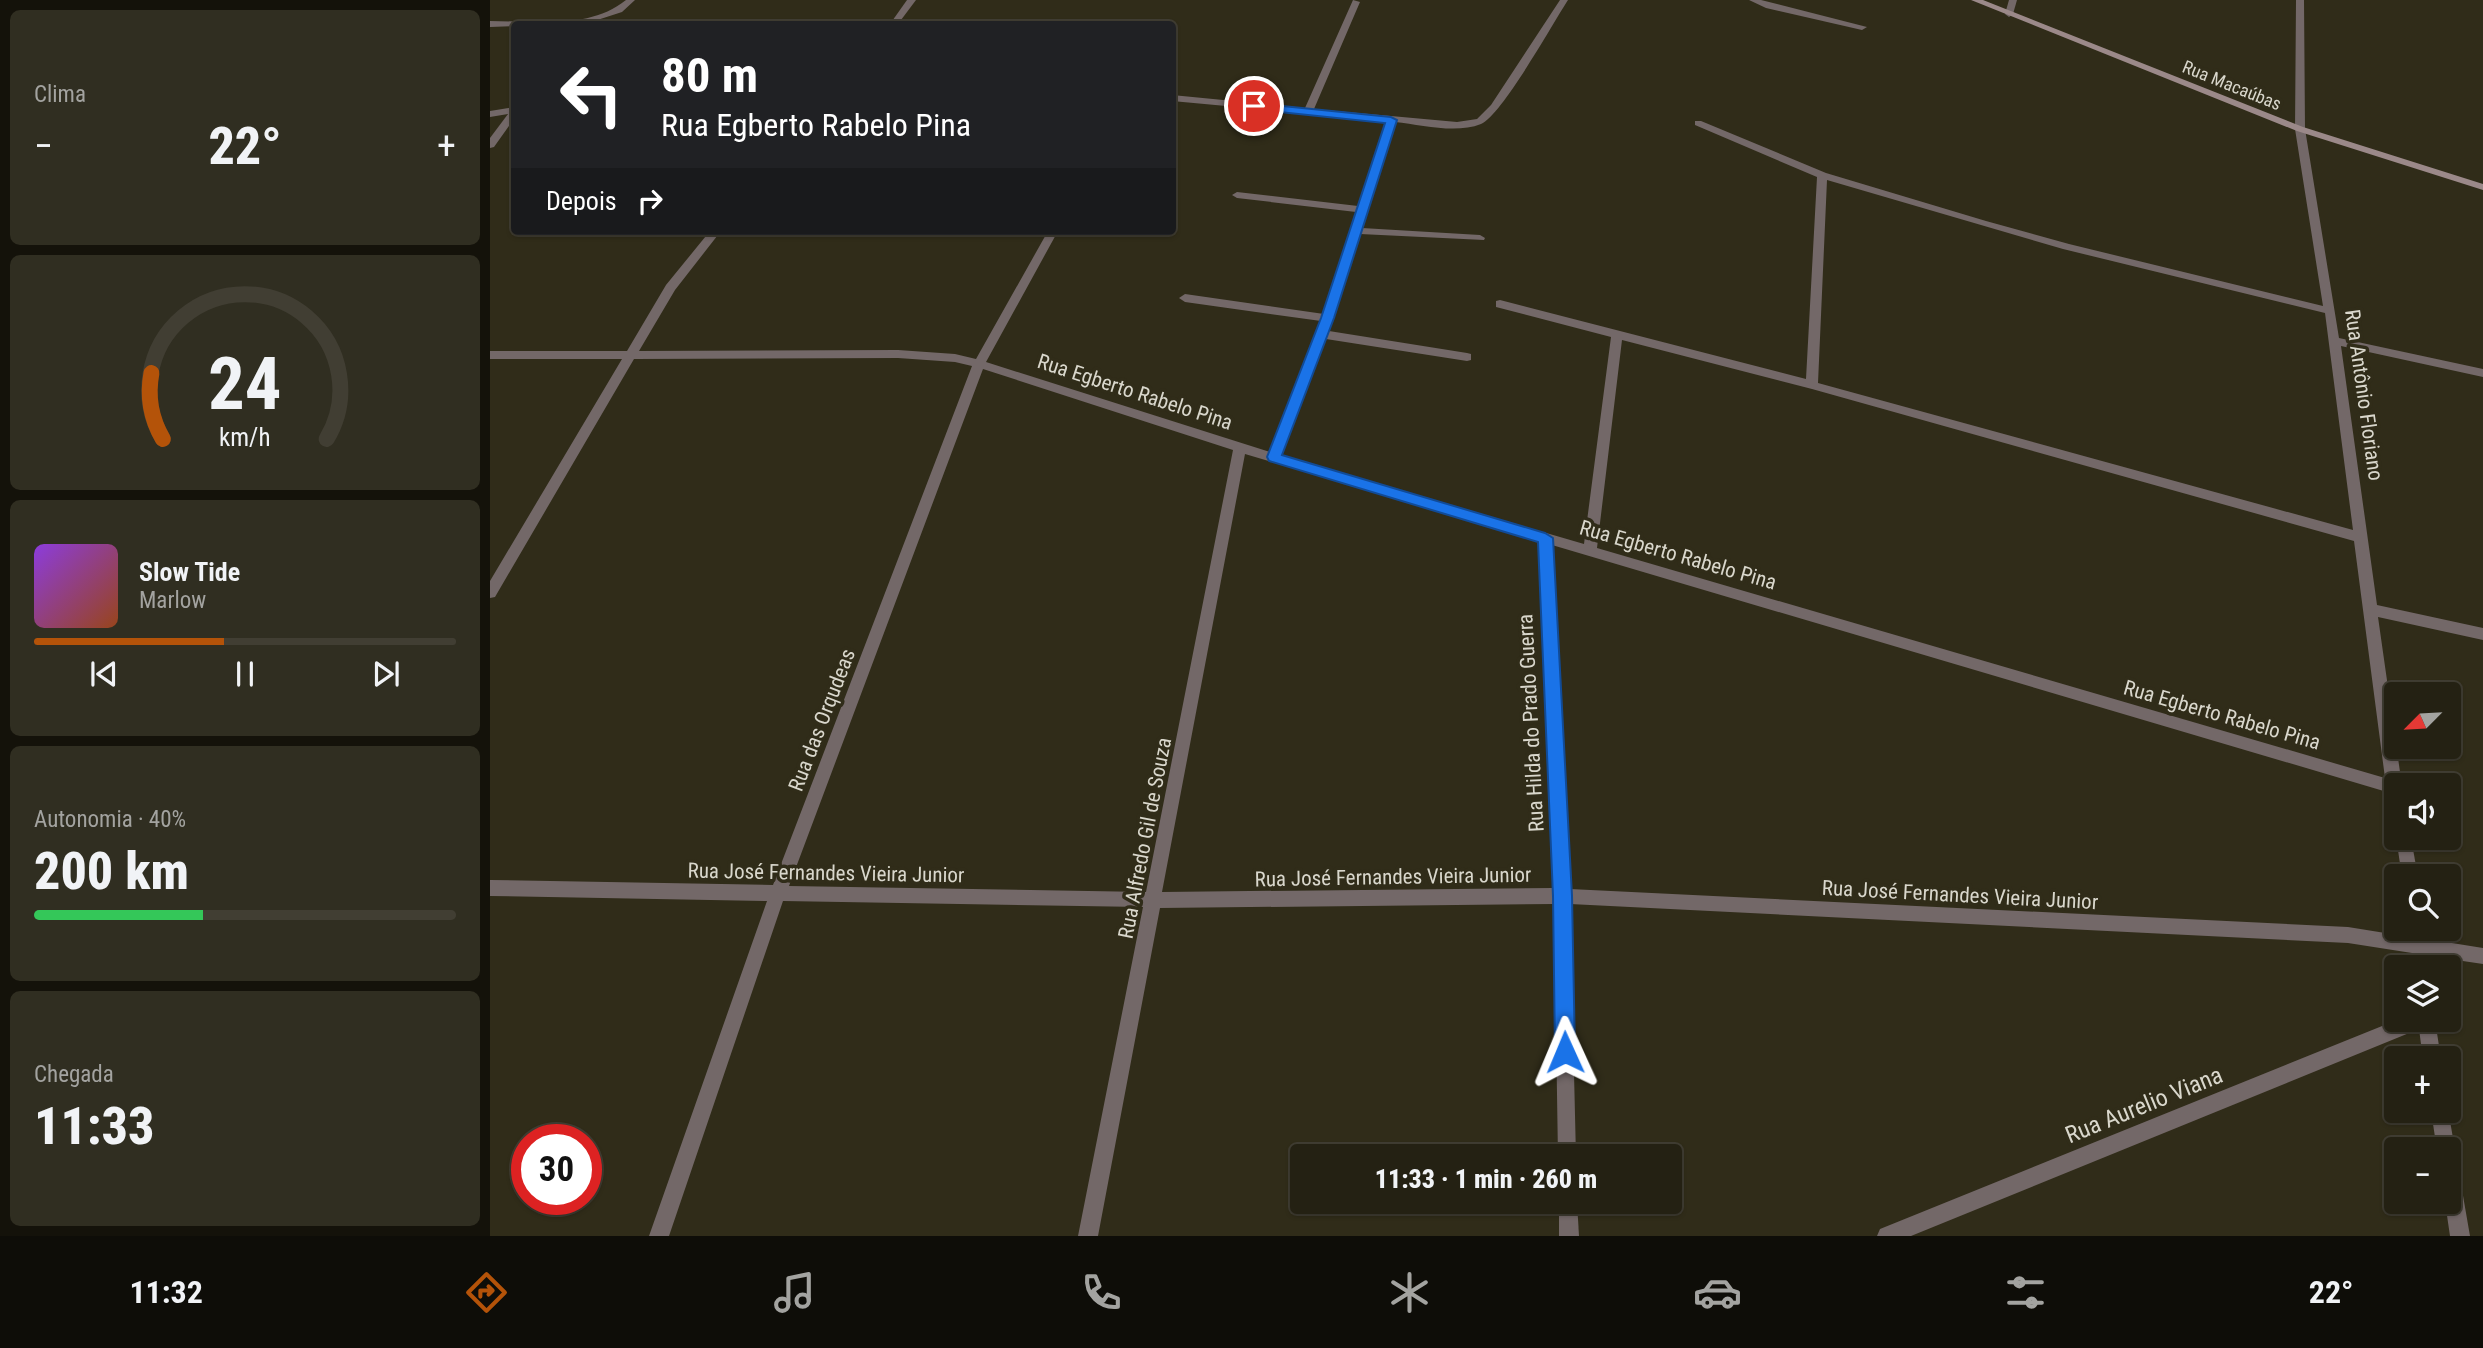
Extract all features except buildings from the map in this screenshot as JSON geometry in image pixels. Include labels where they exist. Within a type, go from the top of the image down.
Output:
[{"type":"street","points":[[556,21],[600,19],[625,7],[631,0]]},
{"type":"street","points":[[896,21],[912,0]]},
{"type":"street","points":[[1176,98],[1391,120],[1457,125],[1471,123],[1488,116],[1564,0]]},
{"type":"street","points":[[1754,0],[1769,6],[1862,27]]},
{"type":"street","name":"Rua Macaúbas","points":[[1975,0],[2300,129],[2483,187]]},
{"type":"street","points":[[2008,14],[2013,0]]},
{"type":"street","name":"Rua Antônio Floriano","points":[[2300,0],[2300,129],[2330,312],[2392,773]]},
{"type":"street","points":[[1308,112],[1356,2]]},
{"type":"street","points":[[490,24],[511,23]]},
{"type":"street","points":[[490,114],[511,112]]},
{"type":"street","points":[[490,145],[511,116]]},
{"type":"street","points":[[1274,457],[1328,318],[1391,120]]},
{"type":"street","points":[[1698,123],[1822,175],[2067,247],[2330,312]]},
{"type":"street","points":[[1812,385],[1822,175]]},
{"type":"street","points":[[1237,195],[1364,210]]},
{"type":"street","points":[[1357,230],[1480,237]]},
{"type":"street","points":[[490,593],[495,577],[670,288],[713,235]]},
{"type":"street","name":"Rua das Orqudeas","points":[[659,1236],[778,893],[979,364],[1051,235]]},
{"type":"street","points":[[1185,298],[1328,318]]},
{"type":"street","points":[[1500,304],[1812,385],[2359,537]]},
{"type":"street","points":[[1321,334],[1467,357]]},
{"type":"street","points":[[1590,552],[1617,336]]},
{"type":"street","points":[[2334,341],[2483,373]]},
{"type":"street","name":"Rua Egberto Rabelo Pina","points":[[490,355],[898,354],[955,358],[1240,448],[2384,788]]},
{"type":"street","name":"Rua Alfredo Gil de Souza","points":[[1088,1236],[1155,900],[1240,448]]},
{"type":"street","name":"Rua Hilda do Prado Guerra","points":[[1545,538],[1562,896],[1567,1144]]},
{"type":"street","points":[[2369,610],[2483,634]]},
{"type":"street","name":"Rua José Fernandes Vieira Junior","points":[[490,888],[1155,900],[1562,896],[2384,936]]},
{"type":"street","name":"Rua José Fernandes Vieira Junior","points":[[2432,941],[2483,956]]},
{"type":"street","name":"Rua Aurelio Viana","points":[[1886,1236],[2389,1032]]},
{"type":"street","points":[[1568,1214],[1569,1236]]},
{"type":"street","points":[[2456,1214],[2460,1236]]},
{"type":"route","points":[[1254,106],[1391,120],[1328,318],[1274,457],[1545,538],[1562,896],[1565,1052]]}]
